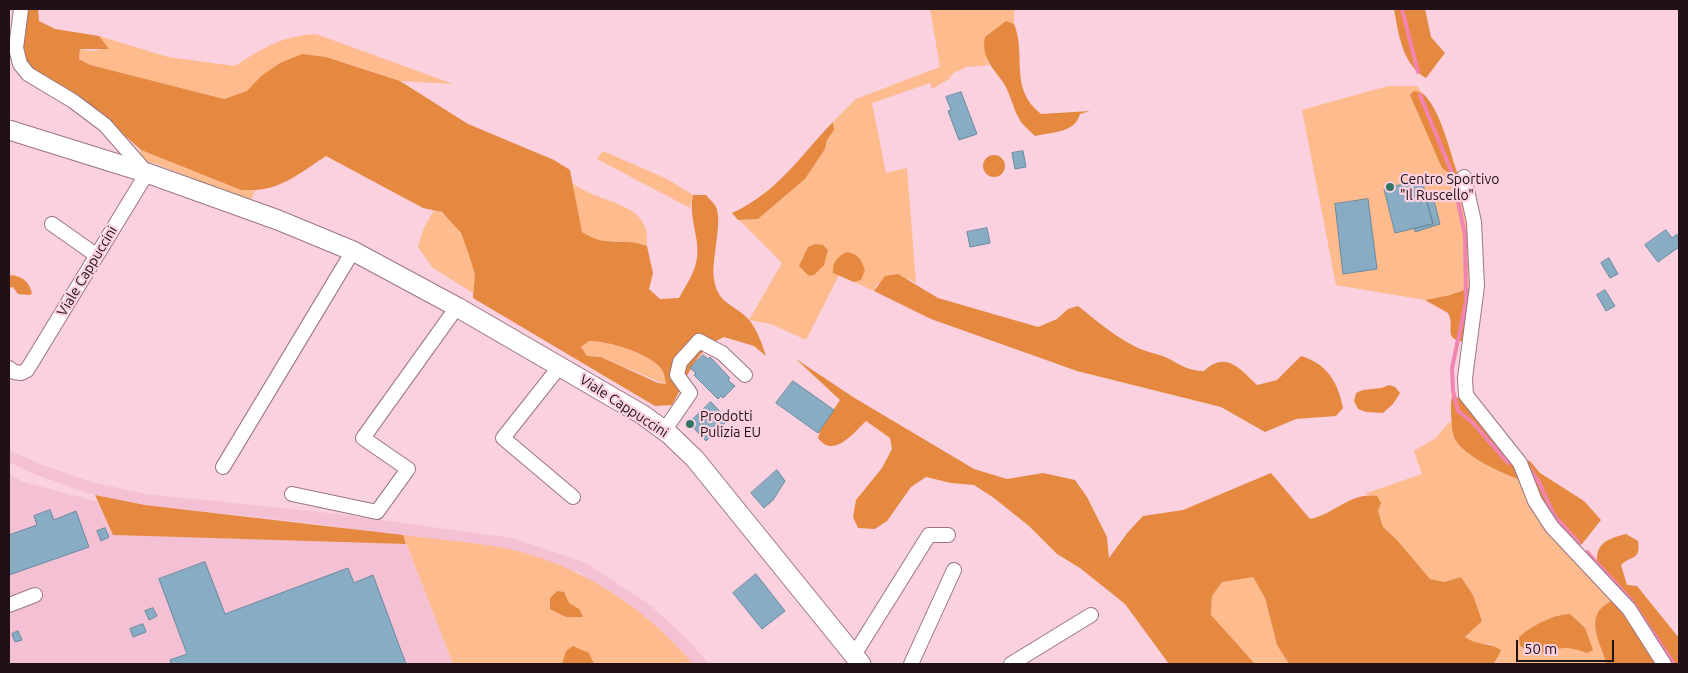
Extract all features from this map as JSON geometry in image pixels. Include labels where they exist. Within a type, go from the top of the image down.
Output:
[{"type":"street","points":[[21,9],[16,48],[20,64],[28,74],[73,101],[106,125],[147,173]]},
{"type":"street","name":"Viale Cappuccini","points":[[9,130],[147,173],[278,220],[353,251],[457,307],[643,415],[695,459],[858,660],[929,535],[948,535]]},
{"type":"street","name":"Viale Cappuccini","points":[[9,368],[14,372],[21,373],[26,370],[147,173]]},
{"type":"street","points":[[1464,177],[1474,222],[1477,286],[1465,378],[1466,395],[1520,463],[1535,501],[1552,527],[1629,609],[1664,664]]},
{"type":"street","points":[[52,224],[96,255]]},
{"type":"street","points":[[223,467],[353,251]]},
{"type":"street","points":[[292,494],[377,512],[408,469],[363,438],[457,307]]},
{"type":"street","points":[[664,431],[690,393],[677,375],[680,362],[699,341],[722,353],[745,375]]},
{"type":"street","points":[[560,366],[503,438],[574,496]]},
{"type":"street","points":[[911,664],[954,570]]},
{"type":"street","points":[[9,604],[35,595]]},
{"type":"street","points":[[1011,664],[1091,615]]},
{"type":"shaded area","points":[[25,9],[38,9],[39,21],[55,29],[99,36],[109,49],[80,49],[79,59],[90,65],[224,99],[247,91],[261,76],[280,63],[302,54],[326,57],[400,81],[468,124],[554,160],[570,170],[582,232],[599,240],[638,243],[647,246],[653,273],[649,289],[660,299],[679,298],[692,274],[697,258],[697,242],[692,211],[693,195],[706,195],[715,205],[718,214],[714,262],[716,288],[723,300],[745,315],[750,321],[758,334],[766,356],[754,346],[724,337],[705,350],[698,358],[672,405],[655,406],[473,298],[475,274],[468,252],[461,233],[442,212],[423,208],[326,156],[277,186],[266,189],[241,190],[141,150],[104,117],[32,70],[23,53]],"holes":[[[589,341],[616,345],[645,356],[659,366],[666,384],[658,383],[601,357],[587,356],[581,347]]]},
{"type":"shaded area","points":[[930,9],[1014,9],[1014,24],[1006,22],[986,59],[989,65],[967,67],[953,73],[949,79],[932,89],[930,83],[872,103],[886,173],[907,168],[916,283],[909,279],[877,284],[874,291],[854,282],[861,280],[833,273],[839,275],[806,340],[771,324],[749,320],[782,263],[739,220],[758,219],[805,179],[825,149],[827,140],[834,130],[833,122],[856,99],[940,67]]},
{"type":"shaded area","points":[[1394,9],[1425,9],[1431,37],[1445,53],[1426,78],[1418,73],[1407,57],[1400,38]]},
{"type":"shaded area","points":[[1006,21],[1014,24],[1018,36],[1021,82],[1031,104],[1041,114],[1090,111],[1080,114],[1073,125],[1062,131],[1035,136],[1018,117],[1006,87],[988,61],[984,44],[985,37]]},
{"type":"shaded area","points":[[316,34],[453,84],[400,81],[326,57],[261,76],[247,91],[224,99],[153,83],[90,65],[79,59],[80,49],[91,51],[108,48],[99,36],[168,57],[235,66],[282,40]]},
{"type":"shaded area","name":"Centro Sportivo \"Il Ruscello\"","points":[[1388,86],[1417,86],[1432,107],[1458,175],[1470,224],[1473,287],[1450,295],[1425,300],[1336,285],[1302,110]]},
{"type":"shaded area","points":[[1414,91],[1426,96],[1437,114],[1458,175],[1453,176],[1442,168],[1410,95]]},
{"type":"shaded area","points":[[833,122],[834,130],[827,140],[825,149],[805,179],[758,219],[738,220],[732,213],[762,195],[775,184]]},
{"type":"shaded area","points":[[141,150],[241,190],[255,191],[250,202],[154,163],[144,162],[137,158]]},
{"type":"shaded area","points":[[603,151],[667,179],[693,195],[690,208],[597,159]]},
{"type":"shaded area","points":[[994,155],[1002,158],[1005,166],[1002,174],[994,177],[986,174],[983,166],[986,158]]},
{"type":"shaded area","points":[[573,184],[633,212],[644,225],[647,234],[647,246],[630,242],[599,240],[581,232]]},
{"type":"shaded area","points":[[434,210],[450,219],[462,236],[475,273],[473,293],[433,268],[418,247],[423,230]]},
{"type":"shaded area","points":[[815,244],[823,245],[828,250],[824,265],[814,275],[809,276],[799,266],[808,247]]},
{"type":"shaded area","points":[[847,252],[857,256],[862,263],[865,270],[861,280],[854,282],[833,273],[836,260]]},
{"type":"shaded area","points":[[898,274],[938,298],[1038,327],[1057,319],[1068,309],[1078,306],[1113,333],[1139,349],[1165,357],[1198,371],[1204,371],[1219,362],[1226,362],[1239,368],[1257,385],[1277,380],[1301,356],[1318,364],[1330,375],[1338,390],[1343,408],[1336,416],[1296,419],[1265,432],[1221,407],[1077,371],[931,319],[874,291],[885,276]]},
{"type":"shaded area","points":[[13,275],[28,283],[32,293],[30,295],[18,294],[13,287],[9,288],[9,276]]},
{"type":"shaded area","points":[[1473,287],[1466,342],[1458,341],[1451,336],[1451,323],[1448,313],[1425,300],[1450,295]]},
{"type":"shaded area","points":[[589,341],[616,345],[645,356],[661,368],[667,385],[601,357],[587,356],[581,347]]},
{"type":"shaded area","points":[[796,359],[853,397],[974,469],[1007,479],[1043,473],[1075,480],[1087,497],[1107,537],[1109,558],[1128,532],[1143,516],[1183,510],[1271,473],[1310,519],[1359,497],[1377,496],[1381,503],[1378,511],[1383,527],[1397,540],[1430,579],[1444,582],[1461,577],[1473,595],[1482,621],[1465,637],[1474,642],[1501,650],[1494,664],[1289,664],[1277,645],[1265,598],[1253,577],[1222,582],[1212,596],[1211,615],[1255,664],[1169,664],[1125,604],[1080,568],[1057,554],[1029,526],[994,498],[974,485],[951,483],[926,477],[911,487],[887,521],[875,529],[858,528],[853,517],[856,500],[882,468],[892,449],[890,438],[866,421],[844,442],[831,446],[824,444],[818,438],[820,431],[840,400]]},
{"type":"shaded area","points":[[1389,385],[1395,387],[1400,393],[1393,404],[1383,413],[1366,412],[1358,409],[1354,401],[1356,393]]},
{"type":"shaded area","points":[[1452,396],[1463,399],[1510,454],[1521,480],[1484,464],[1459,445],[1453,430]]},
{"type":"shaded area","points":[[1449,422],[1454,426],[1455,438],[1465,451],[1484,464],[1521,480],[1530,505],[1614,600],[1604,605],[1598,612],[1596,620],[1597,637],[1607,664],[1494,664],[1497,661],[1491,644],[1475,644],[1465,637],[1482,621],[1473,595],[1461,577],[1444,582],[1430,579],[1397,540],[1383,527],[1378,511],[1377,496],[1364,494],[1422,474],[1414,451],[1436,438]]},
{"type":"shaded area","points":[[9,450],[42,465],[94,483],[147,494],[329,513],[512,538],[584,562],[650,605],[688,640],[709,664],[693,664],[679,648],[579,572],[327,525],[145,505],[91,494],[37,475],[9,462]]},
{"type":"shaded area","points":[[1520,459],[1530,461],[1540,473],[1584,501],[1601,520],[1582,544],[1577,546],[1554,522]]},
{"type":"shaded area","points":[[9,474],[23,482],[98,502],[114,535],[406,544],[453,664],[9,664]]},
{"type":"shaded area","points":[[95,495],[145,505],[403,535],[406,544],[113,535]]},
{"type":"shaded area","points":[[1626,534],[1638,541],[1639,547],[1637,555],[1621,565],[1627,585],[1637,586],[1679,638],[1679,664],[1666,664],[1599,574],[1597,558],[1600,546],[1610,539]]},
{"type":"shaded area","points":[[403,535],[509,549],[536,556],[562,566],[610,591],[633,607],[675,644],[693,664],[453,664]]},
{"type":"shaded area","points":[[1253,577],[1265,598],[1277,645],[1289,664],[1255,664],[1211,616],[1212,596],[1222,581]]},
{"type":"shaded area","points":[[557,591],[564,592],[569,603],[579,609],[583,617],[566,617],[550,609],[550,598]]},
{"type":"shaded area","points":[[1614,600],[1662,664],[1607,664],[1597,637],[1596,620],[1598,612],[1604,605]]},
{"type":"shaded area","points":[[1570,614],[1585,628],[1593,650],[1587,653],[1561,648],[1536,654],[1520,646],[1519,637],[1530,628],[1543,621]]},
{"type":"shaded area","points":[[573,646],[589,653],[594,664],[562,664],[566,651]]},
{"type":"building","points":[[961,92],[977,134],[959,140],[948,111],[951,110],[946,97]]},
{"type":"building","points":[[1023,151],[1026,167],[1015,169],[1012,153]]},
{"type":"building","points":[[1422,180],[1433,224],[1395,233],[1384,189]]},
{"type":"building","points":[[1432,193],[1440,224],[1415,232],[1415,228],[1433,224],[1425,195]]},
{"type":"building","points":[[1368,199],[1377,269],[1343,274],[1335,204]]},
{"type":"building","points":[[987,228],[990,243],[970,247],[967,232]]},
{"type":"building","points":[[1666,230],[1672,238],[1677,234],[1679,247],[1658,262],[1645,245]]},
{"type":"building","points":[[1609,258],[1618,274],[1610,278],[1601,263]]},
{"type":"building","points":[[1605,290],[1615,306],[1606,311],[1597,295]]},
{"type":"building","points":[[703,355],[708,359],[710,357],[735,386],[723,398],[721,396],[718,399],[694,375],[696,373],[690,368]]},
{"type":"building","points":[[793,381],[834,410],[818,433],[776,403]]},
{"type":"building","points":[[711,402],[728,420],[706,441],[689,423]]},
{"type":"building","points":[[777,470],[785,481],[773,500],[764,508],[751,493]]},
{"type":"building","points":[[50,510],[54,520],[76,511],[89,547],[9,575],[9,535],[37,525],[34,516]]},
{"type":"building","points":[[105,528],[109,537],[101,541],[97,531]]},
{"type":"building","points":[[205,562],[225,614],[348,568],[354,583],[373,575],[406,664],[171,664],[170,660],[187,654],[159,579]]},
{"type":"building","points":[[756,574],[785,611],[762,629],[733,593]]},
{"type":"building","points":[[153,608],[157,616],[149,620],[145,611]]},
{"type":"building","points":[[143,624],[146,632],[133,637],[130,629]]},
{"type":"building","points":[[18,631],[22,640],[15,642],[12,634]]},
{"type":"waterway","points":[[1402,9],[1418,72]]},
{"type":"waterway","points":[[1420,95],[1452,173]]},
{"type":"waterway","points":[[1456,192],[1465,235],[1466,302],[1452,368],[1453,391],[1458,411],[1472,422],[1508,463]]},
{"type":"waterway","points":[[1528,467],[1539,482],[1554,515],[1579,543]]},
{"type":"waterway","points":[[1587,552],[1631,600],[1674,664]]},
{"type":"place","name":"Centro Sportivo \"Il Ruscello\"","points":[[1390,187]]},
{"type":"place","name":"Prodotti Pulizia EU","points":[[690,424]]}]
